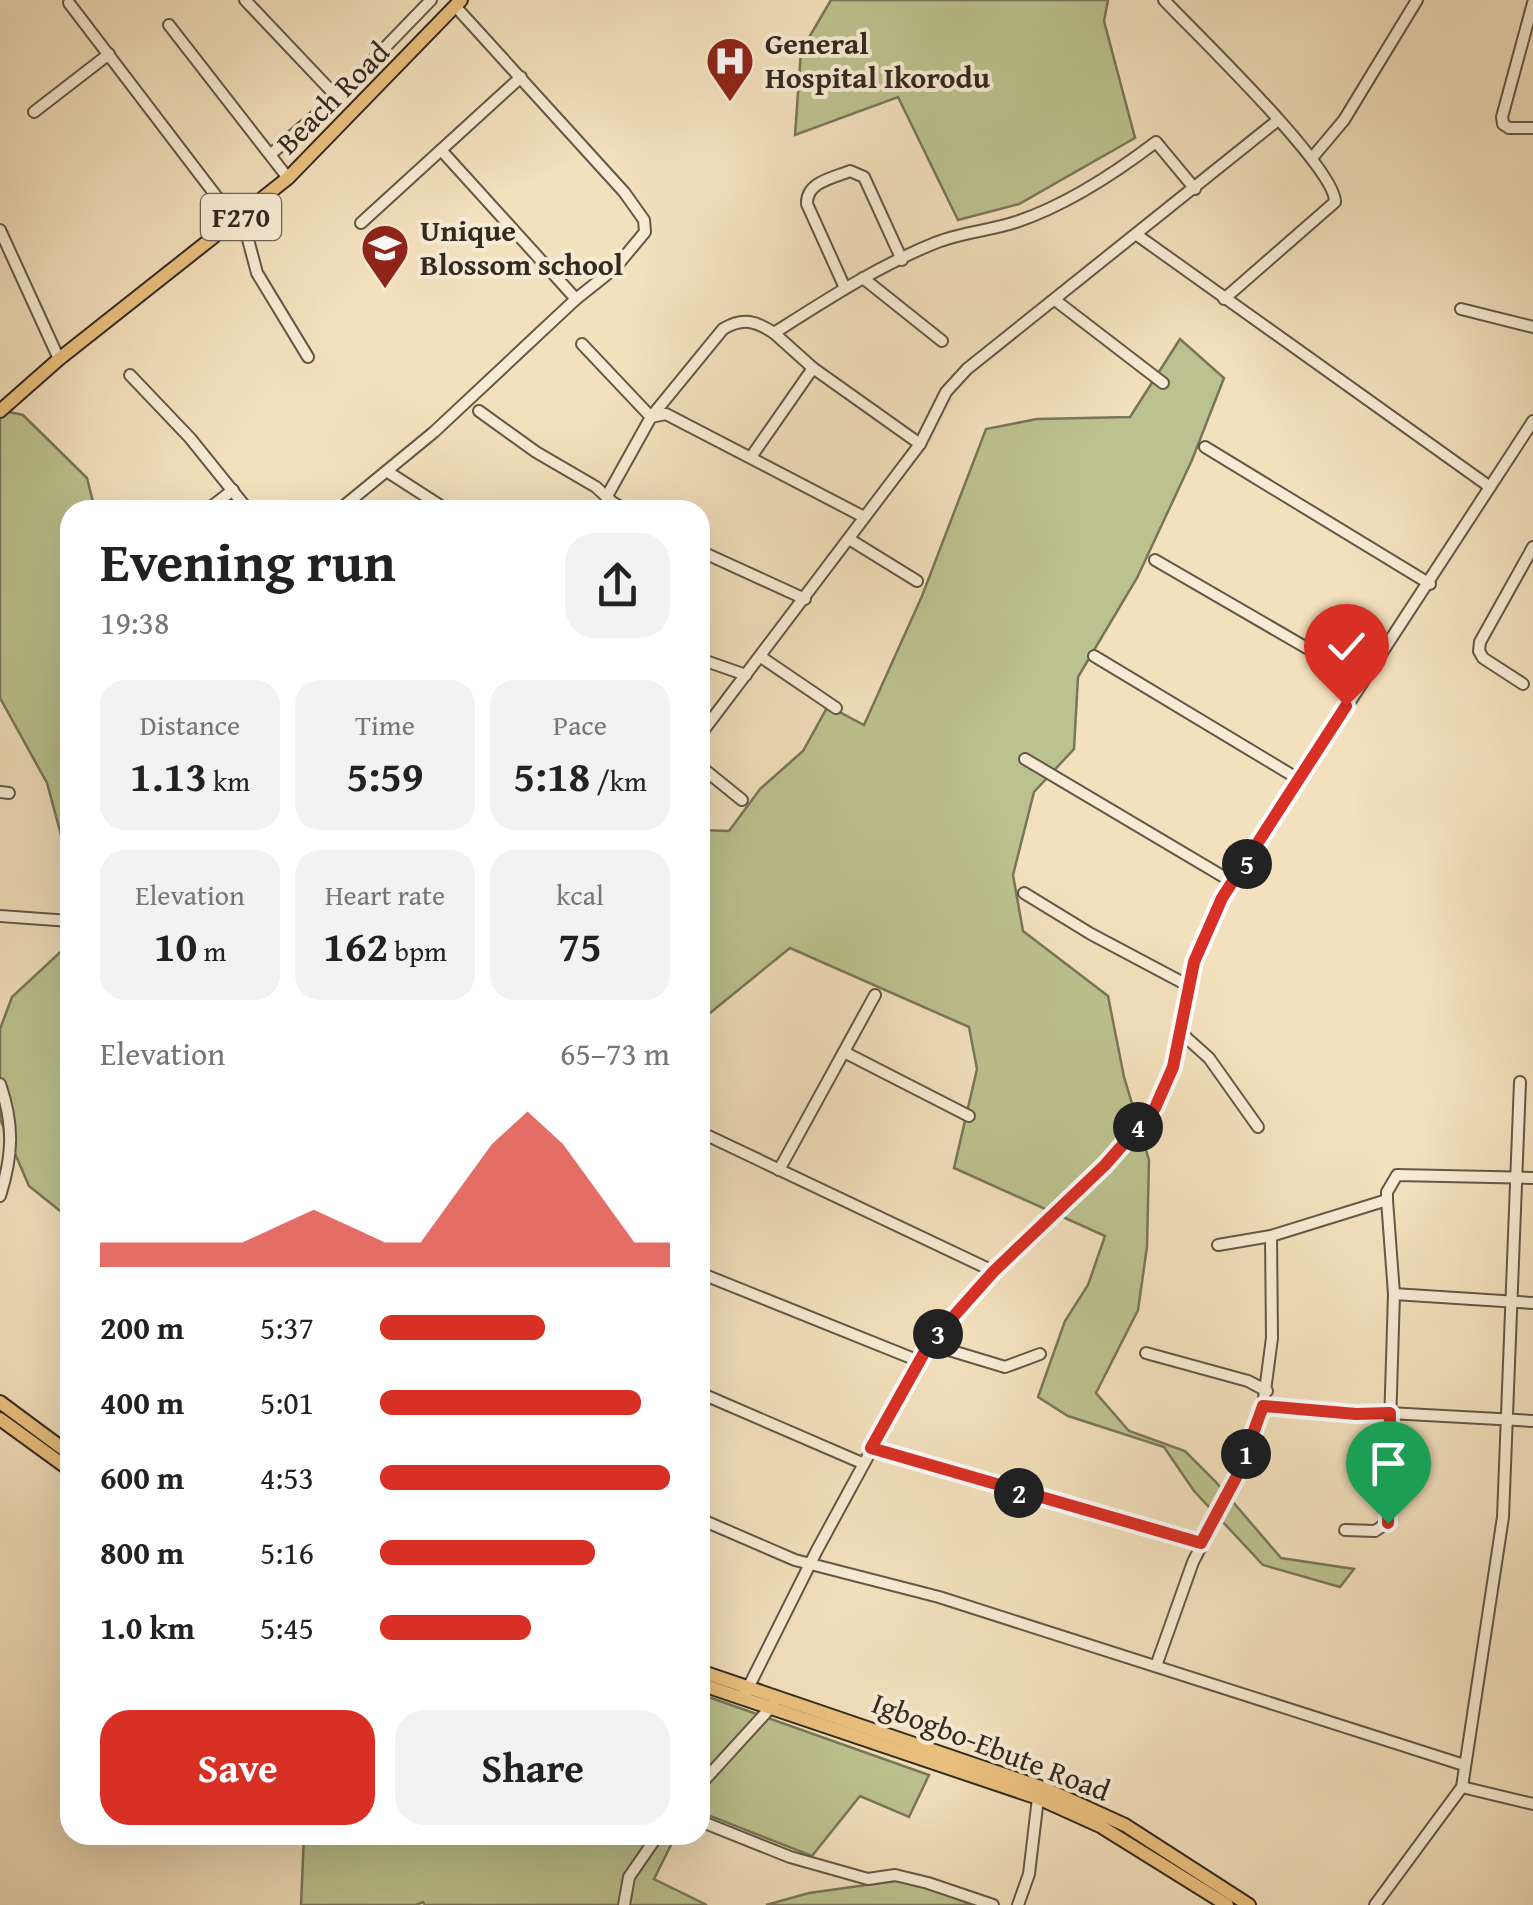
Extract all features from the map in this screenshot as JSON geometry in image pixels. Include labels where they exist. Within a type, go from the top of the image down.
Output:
[{"type":"main road","name":"Beach Road","points":[[0,411],[58,359],[288,178],[458,3]]},
{"type":"main road","points":[[0,1402],[60,1447]]},
{"type":"main road","points":[[0,1419],[60,1463]]},
{"type":"main road","name":"Igbogbo-Ebute Road","points":[[710,1676],[746,1693],[1038,1798],[1100,1826],[1228,1905]]},
{"type":"main road","name":"Igbogbo-Ebute Road","points":[[710,1686],[746,1693]]},
{"type":"main road","name":"Igbogbo-Ebute Road","points":[[775,1703],[1046,1789],[1125,1826],[1249,1905]]},
{"type":"street","points":[[244,0],[337,97]]},
{"type":"street","points":[[271,154],[337,97],[431,0]]},
{"type":"street","points":[[1164,0],[1312,158],[1336,193],[1336,202],[1224,300]]},
{"type":"street","points":[[1312,158],[1344,120],[1417,0]]},
{"type":"street","points":[[69,2],[239,219],[258,274],[308,357]]},
{"type":"street","points":[[352,500],[615,268],[645,232],[644,220],[613,179],[458,3]]},
{"type":"street","points":[[1533,4],[1502,117],[1509,128],[1533,128]]},
{"type":"street","points":[[169,24],[288,178]]},
{"type":"street","points":[[34,112],[108,54]]},
{"type":"street","points":[[361,223],[521,77]]},
{"type":"street","points":[[710,722],[920,444],[946,392],[967,369],[1278,120]]},
{"type":"street","points":[[774,334],[863,278],[902,260],[962,233],[1018,221],[1087,190],[1156,142],[1195,188]]},
{"type":"street","points":[[440,150],[576,299]]},
{"type":"street","points":[[846,288],[808,204],[807,195],[812,187],[850,171],[864,177],[902,260]]},
{"type":"street","points":[[0,230],[58,359]]},
{"type":"street","points":[[1137,235],[1490,487]]},
{"type":"street","points":[[863,278],[942,342]]},
{"type":"street","points":[[1055,300],[1164,382]]},
{"type":"street","points":[[1461,309],[1533,327]]},
{"type":"street","points":[[609,500],[650,417],[723,328],[733,323],[756,321],[920,444]]},
{"type":"street","points":[[582,344],[650,417]]},
{"type":"street","points":[[751,457],[814,368]]},
{"type":"street","points":[[130,375],[190,438],[240,500]]},
{"type":"street","points":[[480,412],[605,500]]},
{"type":"street","points":[[650,417],[666,414],[864,517]]},
{"type":"street","points":[[746,1693],[862,1463],[929,1344],[994,1271],[1105,1165],[1155,1108],[1173,1067],[1194,962],[1222,898],[1533,422]]},
{"type":"street","points":[[1205,447],[1430,584]]},
{"type":"street","points":[[388,472],[432,500]]},
{"type":"street","points":[[220,500],[233,490]]},
{"type":"street","points":[[849,538],[917,581]]},
{"type":"street","points":[[1523,684],[1483,658],[1479,651],[1480,642],[1533,547]]},
{"type":"street","points":[[710,555],[805,599]]},
{"type":"street","points":[[1155,560],[1362,680]]},
{"type":"street","points":[[760,656],[836,708]]},
{"type":"street","points":[[1094,656],[1300,780]]},
{"type":"street","points":[[710,662],[746,675]]},
{"type":"street","points":[[1026,759],[1234,884]]},
{"type":"street","points":[[710,774],[742,800]]},
{"type":"street","points":[[1024,892],[1090,934],[1189,986]]},
{"type":"street","points":[[0,916],[60,921]]},
{"type":"street","points":[[779,1170],[875,995]]},
{"type":"street","points":[[1180,1032],[1209,1058],[1258,1126]]},
{"type":"street","points":[[844,1052],[970,1116]]},
{"type":"street","points":[[1376,1905],[1462,1787],[1503,1516],[1520,1082]]},
{"type":"street","points":[[0,1084],[12,1127],[10,1165],[0,1196]]},
{"type":"street","points":[[710,1137],[994,1271]]},
{"type":"street","points":[[1346,1530],[1375,1530],[1388,1523],[1394,1294],[1387,1200],[1397,1175],[1533,1178]]},
{"type":"street","points":[[1218,1245],[1271,1236],[1387,1200]]},
{"type":"street","points":[[1156,1666],[1201,1543],[1239,1472],[1263,1406],[1272,1338],[1271,1236]]},
{"type":"street","points":[[710,1276],[920,1361]]},
{"type":"street","points":[[1394,1294],[1533,1303]]},
{"type":"street","points":[[929,1344],[1005,1367],[1040,1354]]},
{"type":"street","points":[[1146,1353],[1267,1391]]},
{"type":"street","points":[[710,1397],[862,1463]]},
{"type":"street","points":[[1263,1406],[1533,1421]]},
{"type":"street","points":[[871,1448],[1201,1543]]},
{"type":"street","points":[[710,1523],[810,1564],[939,1598],[1464,1764]]},
{"type":"street","points":[[710,1774],[775,1703]]},
{"type":"street","points":[[1462,1787],[1533,1804]]},
{"type":"street","points":[[1018,1905],[1029,1874],[1038,1798]]},
{"type":"street","points":[[710,1825],[748,1842],[857,1876],[874,1880],[895,1875],[993,1905]]},
{"type":"street","points":[[624,1905],[629,1878],[651,1845]]},
{"type":"green space","points":[[831,0],[1108,0],[1104,21],[1135,138],[1019,204],[958,220],[898,97],[795,135],[801,51]]},
{"type":"green space","points":[[1180,339],[1224,378],[1192,460],[1137,578],[1078,677],[1074,749],[1034,792],[1013,875],[1023,931],[1108,996],[1124,1077],[1149,1160],[1147,1247],[1138,1310],[1096,1393],[1129,1431],[1185,1451],[1281,1558],[1354,1569],[1340,1587],[1263,1565],[1194,1491],[1164,1447],[1068,1416],[1038,1397],[1065,1321],[1088,1285],[1105,1236],[954,1168],[977,1069],[969,1027],[790,948],[710,1013],[710,830],[729,831],[760,789],[803,751],[828,706],[864,725],[922,596],[986,429],[1037,419],[1130,417]]},
{"type":"green space","points":[[0,410],[23,415],[87,478],[92,500],[60,500],[60,831],[47,783],[0,698]]},
{"type":"green space","points":[[60,952],[60,1211],[29,1186],[0,1119],[0,1029],[12,997]]},
{"type":"green space","points":[[710,1698],[929,1775],[909,1817],[860,1796],[812,1856],[710,1816]]},
{"type":"green space","points":[[304,1845],[671,1845],[654,1879],[707,1905],[423,1902],[301,1905]]},
{"type":"green space","points":[[909,1879],[972,1905],[766,1905],[809,1893]]},
{"type":"place","name":"General Hospital Ikorodu","points":[[730,104]]},
{"type":"place","name":"Unique Blossom school","points":[[385,290]]},
{"type":"route","points":[[1346,706],[1222,898],[1194,962],[1173,1067],[1155,1108],[1105,1165],[994,1271],[929,1344],[871,1448],[1201,1543],[1239,1472],[1263,1406],[1390,1413],[1388,1523]]}]
